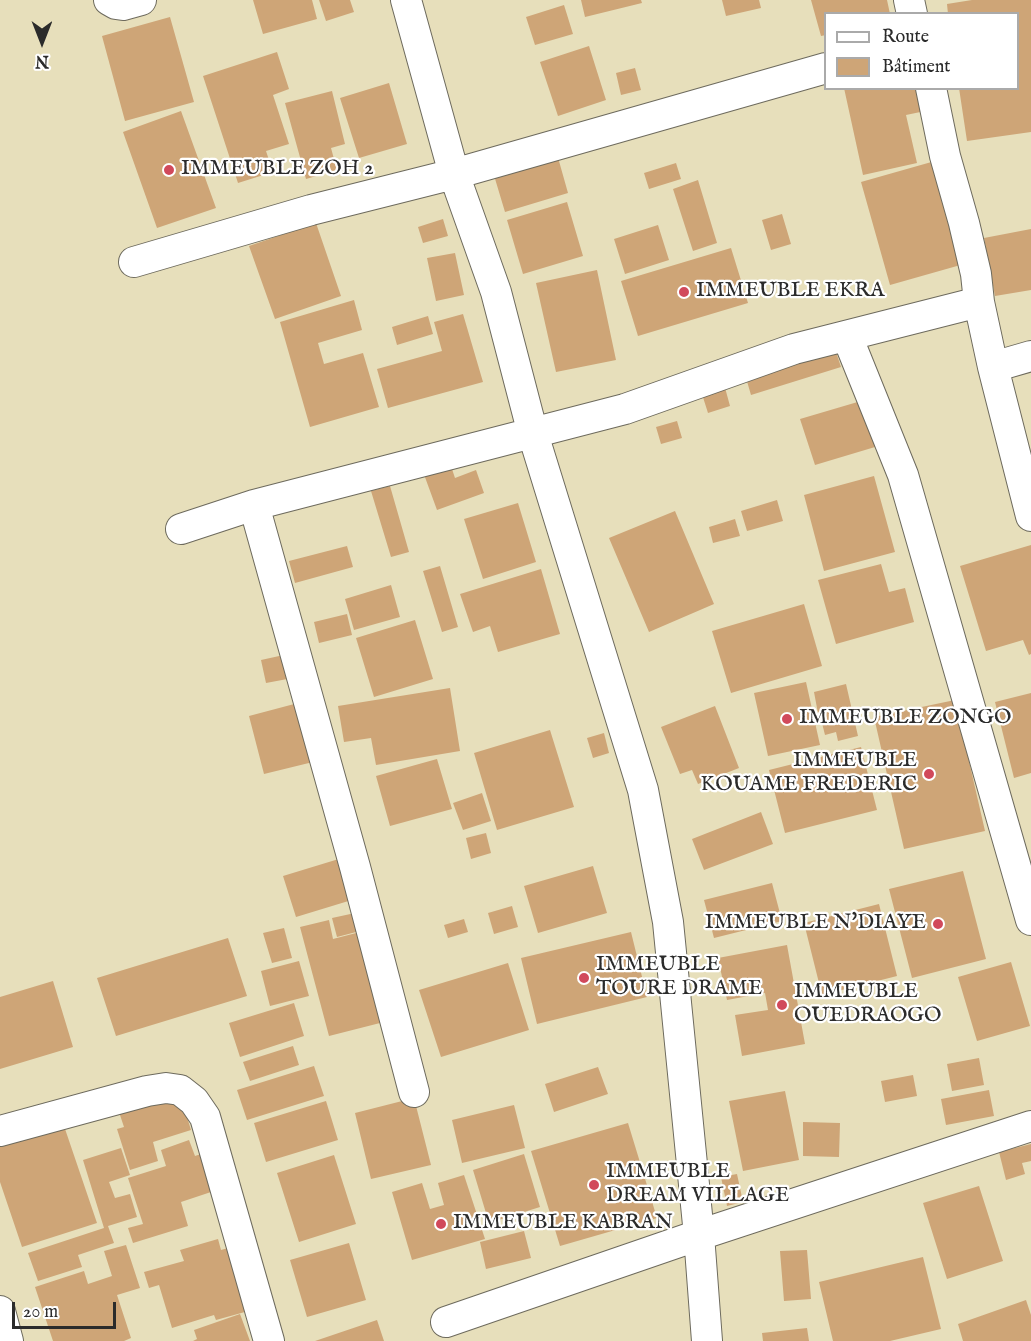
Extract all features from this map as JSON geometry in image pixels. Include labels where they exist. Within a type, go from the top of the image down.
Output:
[{"type":"street","points":[[109,0],[123,5],[141,0]]},
{"type":"street","points":[[406,0],[454,174],[496,292],[533,434],[643,790],[668,922],[699,1235],[707,1341]]},
{"type":"street","points":[[134,262],[311,210],[454,174],[824,68]]},
{"type":"street","points":[[931,90],[945,156],[976,274],[979,302],[993,367],[1031,516]]},
{"type":"street","points":[[181,529],[254,505],[625,409],[794,349],[979,302]]},
{"type":"street","points":[[847,336],[903,476],[1031,920]]},
{"type":"street","points":[[993,367],[1031,356]]},
{"type":"street","points":[[254,505],[355,867],[414,1092]]},
{"type":"street","points":[[0,1131],[147,1091],[166,1088],[180,1090],[194,1101],[205,1117],[269,1341]]},
{"type":"street","points":[[446,1322],[699,1235],[1031,1126]]},
{"type":"street","points":[[0,1311],[8,1341]]},
{"type":"building","points":[[253,0],[312,0],[317,19],[263,34]]},
{"type":"building","points":[[319,0],[350,0],[354,12],[326,21]]},
{"type":"building","points":[[581,0],[641,0],[642,3],[585,17]]},
{"type":"building","points":[[722,0],[759,0],[761,8],[726,16]]},
{"type":"building","points":[[811,0],[887,0],[890,12],[824,12],[824,35],[821,36]]},
{"type":"building","points":[[972,0],[1031,0],[1031,132],[967,141],[959,90],[1019,90],[1019,12],[948,12],[947,4]]},
{"type":"building","points":[[564,5],[573,34],[535,45],[526,17]]},
{"type":"building","points":[[170,17],[194,102],[125,121],[102,36]]},
{"type":"building","points":[[589,46],[606,100],[558,116],[540,62]]},
{"type":"building","points":[[277,52],[289,89],[273,95],[289,144],[266,151],[273,172],[238,183],[203,76]]},
{"type":"building","points":[[635,68],[641,90],[621,95],[616,73]]},
{"type":"building","points":[[389,83],[407,144],[359,158],[340,98]]},
{"type":"building","points":[[844,90],[926,90],[930,110],[906,115],[917,163],[863,175]]},
{"type":"building","points":[[332,91],[345,144],[331,148],[337,170],[306,179],[285,103]]},
{"type":"building","name":"IMMEUBLE ZOH 2","points":[[181,111],[216,208],[157,228],[123,132]]},
{"type":"building","points":[[557,154],[568,193],[505,212],[493,172]]},
{"type":"building","points":[[935,161],[964,264],[890,285],[861,182]]},
{"type":"building","points":[[676,163],[681,179],[649,189],[644,173]]},
{"type":"building","points":[[698,180],[717,243],[693,251],[673,189]]},
{"type":"building","points":[[567,202],[583,256],[523,274],[507,220]]},
{"type":"building","points":[[782,214],[791,244],[771,250],[762,220]]},
{"type":"building","points":[[443,219],[448,236],[423,243],[418,227]]},
{"type":"building","points":[[316,223],[341,296],[275,319],[249,246]]},
{"type":"building","points":[[658,225],[669,260],[625,274],[614,239]]},
{"type":"building","points":[[1031,229],[1031,290],[995,296],[984,238]]},
{"type":"building","name":"IMMEUBLE EKRA","points":[[731,248],[748,303],[638,336],[621,281]]},
{"type":"building","points":[[455,253],[464,295],[436,301],[427,258]]},
{"type":"building","points":[[597,270],[616,360],[556,372],[536,283]]},
{"type":"building","points":[[354,300],[362,330],[318,343],[324,364],[363,353],[379,407],[310,427],[280,322]]},
{"type":"building","points":[[463,314],[483,382],[388,408],[377,369],[442,351],[434,322]]},
{"type":"building","points":[[428,316],[433,334],[397,345],[392,327]]},
{"type":"building","points":[[833,343],[841,367],[751,395],[744,371]]},
{"type":"building","points":[[724,384],[730,406],[708,413],[701,391]]},
{"type":"building","points":[[861,401],[875,447],[815,465],[800,419]]},
{"type":"building","points":[[677,421],[682,438],[661,444],[656,427]]},
{"type":"building","points":[[449,460],[455,478],[476,470],[484,493],[437,510],[422,469]]},
{"type":"building","points":[[874,476],[895,552],[824,571],[804,495]]},
{"type":"building","points":[[390,486],[409,552],[391,557],[371,491]]},
{"type":"building","points":[[777,500],[783,521],[747,531],[741,511]]},
{"type":"building","points":[[518,503],[536,562],[483,579],[464,519]]},
{"type":"building","points":[[675,511],[714,604],[649,632],[609,538]]},
{"type":"building","points":[[735,519],[740,536],[713,543],[709,527]]},
{"type":"building","points":[[1031,545],[1031,654],[1029,655],[1023,640],[986,651],[960,566]]},
{"type":"building","points":[[347,546],[353,567],[295,583],[289,561]]},
{"type":"building","points":[[881,564],[889,592],[905,588],[914,622],[836,644],[818,580]]},
{"type":"building","points":[[440,566],[458,627],[442,632],[423,571]]},
{"type":"building","points":[[541,569],[560,634],[498,652],[490,626],[473,632],[460,594]]},
{"type":"building","points":[[391,585],[400,617],[354,630],[345,599]]},
{"type":"building","points":[[804,604],[822,666],[731,693],[712,631]]},
{"type":"building","points":[[347,614],[352,635],[319,643],[314,622]]},
{"type":"building","points":[[415,620],[433,679],[374,697],[356,638]]},
{"type":"building","points":[[293,653],[298,677],[266,683],[261,660]]},
{"type":"building","name":"IMMEUBLE ZONGO","points":[[806,682],[820,745],[768,756],[754,693]]},
{"type":"building","points":[[846,684],[858,736],[838,741],[836,732],[825,735],[822,723],[820,724],[814,692]]},
{"type":"building","points":[[450,688],[460,751],[376,765],[371,738],[344,742],[338,706]]},
{"type":"building","points":[[1031,693],[1031,773],[1014,778],[995,702]]},
{"type":"building","name":"IMMEUBLE KOUAME FREDERIC","points":[[955,700],[985,831],[904,849],[874,717]]},
{"type":"building","points":[[298,703],[313,762],[264,774],[249,716]]},
{"type":"building","points":[[715,706],[739,768],[698,784],[692,770],[680,774],[661,727]]},
{"type":"building","points":[[550,730],[574,807],[497,830],[474,753]]},
{"type":"building","points":[[604,733],[609,753],[593,758],[587,738]]},
{"type":"building","points":[[861,747],[877,810],[785,833],[769,770]]},
{"type":"building","points":[[437,759],[452,809],[390,826],[376,776]]},
{"type":"building","points":[[482,793],[491,821],[463,830],[453,803]]},
{"type":"building","points":[[761,812],[773,844],[704,870],[692,839]]},
{"type":"building","points":[[486,833],[491,853],[471,859],[466,838]]},
{"type":"building","points":[[342,858],[355,899],[296,917],[283,876]]},
{"type":"building","points":[[593,866],[607,913],[538,933],[524,886]]},
{"type":"building","name":"IMMEUBLE N'DIAYE","points":[[963,871],[986,959],[912,978],[889,889]]},
{"type":"building","points":[[772,883],[782,921],[714,938],[704,900]]},
{"type":"building","points":[[879,904],[897,976],[822,995],[804,923]]},
{"type":"building","points":[[512,906],[518,927],[494,934],[488,913]]},
{"type":"building","points":[[355,913],[360,931],[337,937],[332,918]]},
{"type":"building","points":[[464,919],[468,932],[448,938],[444,925]]},
{"type":"building","points":[[329,920],[333,939],[360,932],[384,1022],[329,1036],[300,927]]},
{"type":"building","points":[[284,928],[292,958],[272,963],[263,933]]},
{"type":"building","name":"IMMEUBLE TOURE DRAME","points":[[631,932],[647,997],[537,1024],[521,958]]},
{"type":"building","points":[[228,938],[247,996],[116,1036],[97,978]]},
{"type":"building","name":"IMMEUBLE OUEDRAOGO","points":[[787,945],[805,1044],[742,1056],[735,1015],[768,1010],[765,993],[727,1000],[718,958]]},
{"type":"building","points":[[299,961],[309,996],[270,1006],[261,971]]},
{"type":"building","points":[[1011,962],[1030,1026],[977,1041],[958,977]]},
{"type":"building","points":[[508,963],[529,1030],[441,1057],[419,990]]},
{"type":"building","points":[[53,981],[73,1047],[0,1069],[0,997]]},
{"type":"building","points":[[294,1003],[304,1036],[240,1057],[229,1023]]},
{"type":"building","points":[[293,1046],[299,1065],[250,1081],[243,1062]]},
{"type":"building","points":[[979,1058],[984,1085],[952,1091],[947,1064]]},
{"type":"building","points":[[314,1066],[324,1096],[247,1120],[237,1090]]},
{"type":"building","points":[[598,1067],[608,1094],[554,1112],[545,1084]]},
{"type":"building","points":[[913,1075],[917,1096],[885,1102],[881,1081]]},
{"type":"building","points":[[989,1090],[994,1116],[946,1125],[941,1099]]},
{"type":"building","points":[[785,1091],[799,1160],[743,1171],[729,1101]]},
{"type":"building","points":[[181,1098],[191,1130],[153,1142],[158,1161],[130,1170],[117,1129],[124,1127],[119,1112]]},
{"type":"building","points":[[414,1098],[431,1165],[371,1179],[355,1113]]},
{"type":"building","points":[[326,1101],[338,1140],[266,1162],[254,1123]]},
{"type":"building","points":[[514,1105],[525,1148],[462,1163],[452,1120]]},
{"type":"building","points":[[803,1122],[840,1123],[839,1157],[803,1156]]},
{"type":"building","points":[[63,1123],[97,1223],[22,1247],[0,1182],[0,1144]]},
{"type":"building","name":"IMMEUBLE DREAM VILLAGE","points":[[628,1123],[657,1218],[560,1246],[531,1151]]},
{"type":"building","points":[[189,1140],[195,1156],[207,1152],[220,1189],[181,1202],[188,1226],[133,1243],[128,1228],[143,1224],[128,1178],[166,1166],[161,1150]]},
{"type":"building","points":[[1031,1144],[1031,1161],[1022,1163],[1025,1174],[1006,1180],[999,1152]]},
{"type":"building","points":[[121,1148],[130,1175],[109,1182],[115,1198],[130,1194],[137,1217],[108,1226],[114,1243],[78,1255],[82,1267],[38,1281],[28,1253],[104,1228],[83,1160]]},
{"type":"building","points":[[524,1154],[540,1207],[489,1223],[473,1170]]},
{"type":"building","points":[[334,1155],[356,1224],[299,1242],[277,1173]]},
{"type":"building","points":[[737,1174],[743,1202],[727,1206],[721,1177]]},
{"type":"building","name":"IMMEUBLE KABRAN","points":[[464,1175],[485,1239],[412,1260],[392,1192],[422,1183],[430,1209],[444,1205],[438,1183]]},
{"type":"building","points":[[979,1186],[1003,1261],[947,1279],[923,1203]]},
{"type":"building","points":[[524,1231],[531,1258],[486,1269],[480,1242]]},
{"type":"building","points":[[218,1239],[221,1250],[228,1248],[252,1310],[216,1320],[214,1315],[172,1328],[159,1285],[149,1288],[144,1272],[184,1261],[180,1250]]},
{"type":"building","points":[[349,1243],[366,1300],[307,1317],[290,1260]]},
{"type":"building","points":[[126,1245],[140,1288],[117,1295],[131,1338],[124,1341],[53,1341],[35,1287],[84,1271],[88,1284],[112,1276],[104,1251]]},
{"type":"building","points":[[807,1250],[811,1299],[784,1301],[780,1251]]},
{"type":"building","points":[[923,1257],[941,1329],[890,1341],[833,1341],[819,1282]]},
{"type":"building","points":[[1026,1300],[1031,1315],[1031,1341],[963,1341],[958,1324]]},
{"type":"building","points":[[240,1314],[250,1341],[193,1341],[197,1339],[194,1330]]},
{"type":"building","points":[[377,1320],[384,1341],[315,1341]]},
{"type":"building","points":[[807,1328],[809,1341],[763,1341],[762,1333]]},
{"type":"place","name":"IMMEUBLE ZOH 2","points":[[169,170]]},
{"type":"place","name":"IMMEUBLE EKRA","points":[[684,292]]},
{"type":"place","name":"IMMEUBLE ZONGO","points":[[787,719]]},
{"type":"place","name":"IMMEUBLE KOUAME FREDERIC","points":[[929,774]]},
{"type":"place","name":"IMMEUBLE N'DIAYE","points":[[938,924]]},
{"type":"place","name":"IMMEUBLE TOURE DRAME","points":[[584,978]]},
{"type":"place","name":"IMMEUBLE OUEDRAOGO","points":[[782,1005]]},
{"type":"place","name":"IMMEUBLE DREAM VILLAGE","points":[[594,1185]]},
{"type":"place","name":"IMMEUBLE KABRAN","points":[[441,1224]]}]
